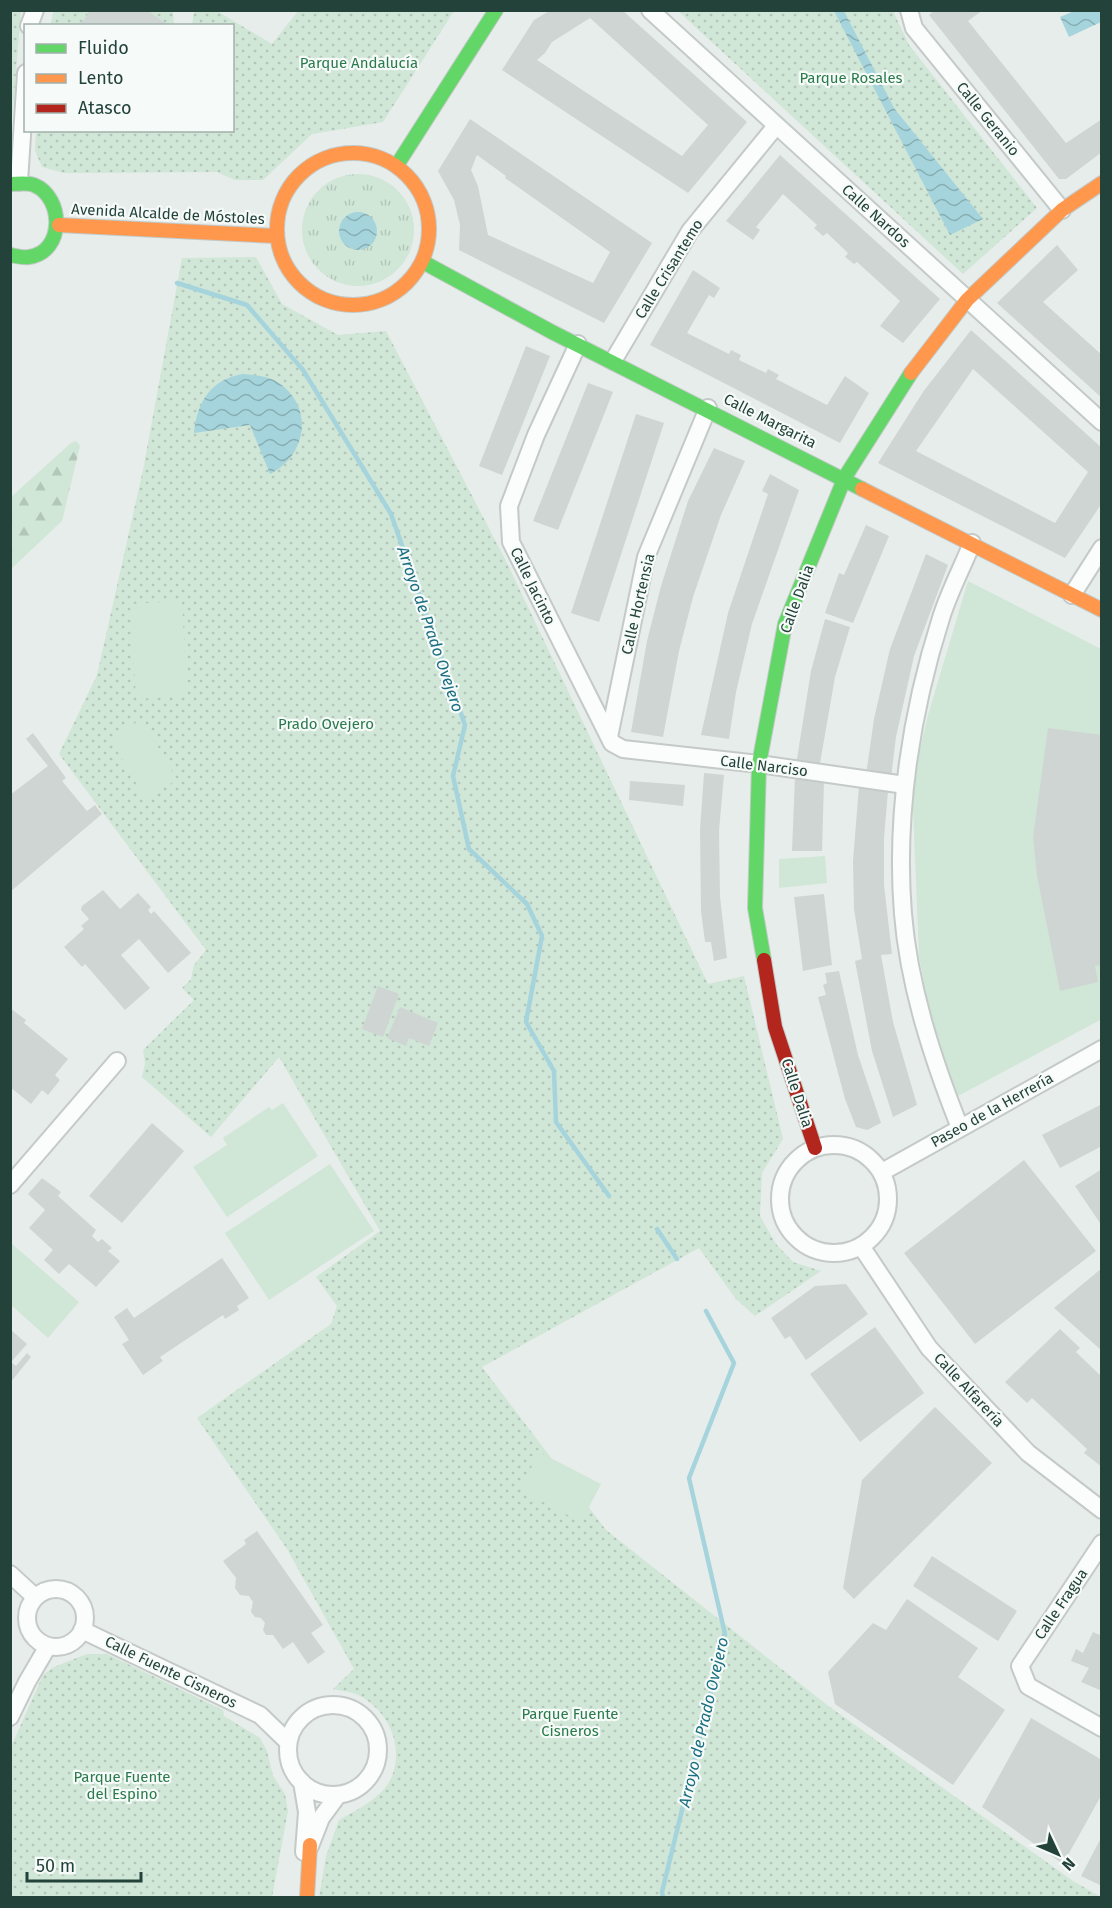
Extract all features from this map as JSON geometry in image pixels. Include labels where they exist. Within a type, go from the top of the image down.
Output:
[{"type":"main road","points":[[397,165],[496,10]]},
{"type":"main road","points":[[338,153],[369,153],[397,165],[421,192],[426,210],[430,227],[423,262],[404,287],[378,302],[348,306],[318,298],[297,283],[282,261],[276,236],[278,208],[291,183],[312,163],[338,153]]},
{"type":"main road","points":[[10,255],[18,258],[37,255],[52,243],[59,225],[58,210],[50,196],[36,185],[15,183]]},
{"type":"main road","name":"Calle Dalia","points":[[815,1148],[776,1027],[755,908],[759,764],[785,624],[845,477],[905,381],[967,300],[1062,210],[1101,183]]},
{"type":"main road","name":"Avenida Alcalde de Móstoles","points":[[59,225],[276,236]]},
{"type":"main road","name":"Calle Margarita","points":[[423,262],[578,344],[845,477],[1101,610]]},
{"type":"main road","points":[[307,1898],[310,1845]]},
{"type":"street","name":"Calle Nardos","points":[[650,10],[1101,422]]},
{"type":"street","name":"Calle Geranio","points":[[909,10],[914,28],[1062,210]]},
{"type":"street","points":[[15,183],[24,93]]},
{"type":"street","name":"Calle Crisantemo","points":[[613,361],[690,231],[776,126]]},
{"type":"street","name":"Calle Jacinto","points":[[578,344],[536,435],[510,506],[511,542],[609,737],[615,746],[623,749]]},
{"type":"street","name":"Calle Hortensia","points":[[609,737],[646,557],[708,408]]},
{"type":"street","points":[[960,1128],[932,1049],[910,961],[903,914],[905,785],[920,699],[941,617],[972,543]]},
{"type":"street","points":[[1072,595],[1101,548]]},
{"type":"street","points":[[585,689],[599,697],[608,696],[624,665]]},
{"type":"street","name":"Calle Narciso","points":[[623,749],[759,764],[905,785]]},
{"type":"street","name":"Paseo de la Herrería","points":[[882,1172],[1101,1049]]},
{"type":"street","points":[[10,1185],[117,1060]]},
{"type":"street","points":[[827,1144],[853,1147],[870,1157],[882,1172],[888,1188],[886,1213],[875,1236],[861,1246],[846,1252],[831,1254],[815,1250],[802,1243],[790,1232],[783,1218],[780,1203],[781,1187],[788,1170],[799,1157],[827,1144]]},
{"type":"street","name":"Calle Alfarería","points":[[861,1246],[929,1348],[1028,1454],[1101,1510]]},
{"type":"street","name":"Calle Fragua","points":[[1101,1543],[1020,1666],[1028,1686],[1101,1728]]},
{"type":"street","points":[[10,1574],[35,1597]]},
{"type":"street","points":[[52,1589],[71,1592],[83,1606],[85,1618],[82,1630],[70,1643],[59,1647],[48,1646],[33,1636],[28,1625],[29,1606],[35,1597],[52,1589]]},
{"type":"street","name":"Calle Fuente Cisneros","points":[[82,1630],[260,1715],[288,1742]]},
{"type":"street","points":[[10,1717],[48,1646]]},
{"type":"street","points":[[327,1704],[339,1704],[361,1713],[376,1732],[378,1756],[369,1778],[360,1786],[338,1795],[318,1792],[302,1782],[290,1764],[288,1742],[292,1731],[305,1714],[327,1704]]},
{"type":"street","name":"Calle Fuente Cisneros","points":[[260,1715],[285,1717],[305,1714]]},
{"type":"street","points":[[302,1782],[307,1821],[302,1870]]},
{"type":"street","points":[[296,1898],[302,1870],[321,1818],[338,1795]]},
{"type":"green space","points":[[54,10],[173,11],[174,24],[50,24]]},
{"type":"green space","points":[[10,11],[21,11],[11,132]]},
{"type":"green space","name":"Parque Andalucía","points":[[194,11],[217,11],[272,44],[298,11],[454,11],[383,122],[312,134],[263,180],[235,180],[217,172],[64,173],[42,167],[35,151],[36,132],[234,132],[234,24],[192,24]]},
{"type":"green space","name":"Parque Rosales","points":[[678,11],[893,11],[909,45],[1037,208],[963,274]]},
{"type":"green space","points":[[358,174],[380,178],[398,190],[410,208],[414,230],[410,252],[398,270],[380,282],[358,286],[336,282],[318,270],[306,252],[302,230],[306,208],[318,190],[336,178]]},
{"type":"green space","name":"Prado Ovejero","points":[[256,257],[282,304],[338,335],[386,331],[505,559],[708,984],[744,976],[783,1139],[762,1173],[760,1216],[776,1244],[793,1262],[821,1271],[755,1316],[736,1299],[699,1248],[482,1367],[606,1530],[827,1705],[1073,1881],[1101,1897],[319,1897],[326,1856],[339,1820],[370,1802],[388,1783],[395,1764],[395,1741],[386,1720],[370,1702],[357,1695],[333,1689],[354,1669],[287,1549],[197,1418],[331,1324],[337,1306],[316,1277],[380,1231],[279,1057],[211,1137],[142,1077],[145,1063],[143,1050],[194,1000],[182,988],[191,979],[194,965],[206,950],[59,754],[97,675],[143,470],[182,258]]},
{"type":"green space","points":[[76,441],[80,446],[62,521],[11,569],[11,497]]},
{"type":"green space","points":[[968,581],[1101,649],[1102,1019],[956,1097],[930,1015],[919,956],[912,784],[928,715]]},
{"type":"green space","points":[[182,601],[187,696],[136,699],[130,604]]},
{"type":"green space","points":[[142,719],[177,780],[145,799],[110,738]]},
{"type":"green space","points":[[825,856],[827,883],[779,888],[779,859]]},
{"type":"green space","points":[[283,1103],[318,1156],[227,1217],[193,1167],[227,1145],[223,1138],[269,1107],[272,1110]]},
{"type":"green space","points":[[330,1164],[374,1231],[269,1300],[225,1233]]},
{"type":"green space","points":[[11,1243],[79,1302],[48,1338],[11,1305]]},
{"type":"green space","points":[[539,1452],[601,1484],[581,1522],[520,1490]]},
{"type":"green space","name":"Parque Fuente del Espino","points":[[87,1654],[107,1654],[223,1710],[224,1716],[260,1738],[267,1751],[273,1776],[285,1794],[288,1811],[272,1897],[11,1897],[11,1747],[43,1675],[54,1667]]},
{"type":"water","points":[[834,11],[844,11],[894,108],[983,219],[950,235]]},
{"type":"water","points":[[1074,11],[1101,11],[1101,22],[1069,37],[1060,17]]},
{"type":"water","points":[[358,212],[371,218],[377,231],[371,244],[358,250],[345,244],[339,231],[345,218]]},
{"type":"water","points":[[243,374],[266,377],[279,383],[298,405],[302,431],[298,444],[292,456],[270,474],[250,425],[194,433],[198,411],[208,394],[222,381]]},
{"type":"building","points":[[90,10],[147,10],[166,24],[81,24]]},
{"type":"building","points":[[551,10],[622,10],[747,122],[688,193],[502,70],[534,20]],"holes":[[[590,18],[708,125],[682,156],[537,60],[552,42]]]},
{"type":"building","points":[[935,10],[983,10],[968,21],[1066,143],[1102,119],[1102,152],[1066,179],[1059,179],[929,15]]},
{"type":"building","points":[[470,119],[652,243],[604,323],[459,250],[460,225],[454,200],[438,171]],"holes":[[[477,155],[506,176],[505,178],[610,252],[593,283],[488,235],[478,186],[471,170]]]},
{"type":"building","points":[[780,155],[940,299],[903,343],[880,326],[900,301],[857,262],[854,264],[845,257],[848,253],[827,233],[823,236],[814,228],[817,225],[783,194],[756,227],[760,230],[753,240],[726,221]]},
{"type":"building","points":[[1057,245],[1078,270],[1043,302],[1102,355],[1102,398],[997,303]]},
{"type":"building","points":[[693,270],[720,288],[714,298],[709,295],[687,333],[729,354],[731,350],[741,355],[739,360],[766,373],[768,369],[779,375],[776,379],[827,405],[845,376],[869,393],[840,443],[650,345]]},
{"type":"building","points":[[971,330],[1102,448],[1102,503],[1065,558],[878,463],[923,392]],"holes":[[[973,369],[1088,472],[1055,523],[916,451]]]},
{"type":"building","points":[[526,346],[550,356],[502,475],[479,466]]},
{"type":"building","points":[[588,383],[613,392],[558,530],[533,521]]},
{"type":"building","points":[[636,414],[664,423],[599,622],[571,613]]},
{"type":"building","points":[[714,448],[745,461],[721,515],[693,597],[679,651],[663,737],[631,732],[647,641],[661,586],[688,501]]},
{"type":"building","points":[[770,474],[799,490],[752,624],[736,692],[729,739],[701,735],[728,613],[768,494],[762,491]]},
{"type":"building","points":[[866,525],[889,536],[853,623],[825,613],[839,573],[844,575]]},
{"type":"building","points":[[926,554],[948,565],[914,656],[896,737],[891,778],[866,775],[874,719],[890,649]]},
{"type":"building","points":[[825,619],[850,627],[835,677],[819,769],[796,765],[811,671]]},
{"type":"building","points":[[1048,728],[1102,735],[1102,965],[1095,966],[1098,982],[1060,991],[1037,876],[1033,837]]},
{"type":"building","points":[[33,733],[66,778],[62,781],[87,811],[95,805],[102,814],[10,892],[10,795],[48,766],[26,739]]},
{"type":"building","points":[[704,773],[724,775],[719,830],[720,897],[727,958],[714,961],[711,942],[705,942],[701,911],[700,830]]},
{"type":"building","points":[[795,777],[824,781],[822,851],[792,851]]},
{"type":"building","points":[[630,781],[685,785],[683,806],[629,800]]},
{"type":"building","points":[[859,786],[888,791],[884,838],[884,885],[892,954],[881,955],[893,1022],[917,1105],[893,1117],[872,1051],[855,961],[862,959],[854,909],[853,861]]},
{"type":"building","points":[[103,890],[120,909],[138,893],[151,907],[148,910],[151,914],[154,911],[191,953],[168,973],[139,939],[121,955],[150,988],[125,1010],[85,964],[82,967],[64,947],[84,929],[81,926],[89,919],[81,910],[82,906]]},
{"type":"building","points":[[824,894],[832,965],[803,971],[794,897]]},
{"type":"building","points":[[839,971],[858,1055],[881,1123],[867,1130],[856,1127],[845,1099],[818,997],[826,995],[823,985],[827,983],[825,973]]},
{"type":"building","points":[[378,986],[399,994],[383,1037],[362,1029]]},
{"type":"building","points":[[400,1007],[438,1023],[429,1046],[409,1038],[406,1046],[387,1038]]},
{"type":"building","points":[[10,1008],[26,1020],[24,1023],[68,1059],[55,1075],[60,1080],[48,1095],[42,1090],[31,1104],[10,1087]]},
{"type":"building","points":[[1102,1104],[1102,1146],[1060,1168],[1042,1135]]},
{"type":"building","points":[[152,1123],[184,1151],[122,1223],[89,1196]]},
{"type":"building","points":[[1024,1160],[1096,1251],[975,1344],[904,1253]]},
{"type":"building","points":[[1102,1169],[1102,1226],[1075,1186]]},
{"type":"building","points":[[42,1178],[61,1192],[58,1196],[96,1230],[92,1236],[98,1242],[102,1239],[112,1248],[108,1251],[120,1261],[96,1287],[69,1264],[59,1274],[44,1260],[53,1250],[29,1228],[45,1210],[28,1194]]},
{"type":"building","points":[[222,1258],[249,1298],[237,1306],[239,1310],[225,1319],[223,1315],[160,1357],[163,1361],[143,1375],[122,1344],[129,1340],[114,1317],[127,1308],[134,1318]]},
{"type":"building","points":[[1102,1268],[1102,1351],[1054,1308]]},
{"type":"building","points":[[846,1284],[868,1314],[806,1360],[790,1336],[785,1339],[771,1318],[815,1286]]},
{"type":"building","points":[[875,1327],[924,1393],[860,1442],[810,1374]]},
{"type":"building","points":[[10,1329],[27,1344],[11,1362],[16,1366],[27,1353],[31,1357],[10,1383]]},
{"type":"building","points":[[1060,1329],[1080,1348],[1076,1352],[1102,1377],[1102,1467],[1084,1453],[1087,1449],[1032,1398],[1027,1403],[1005,1382]]},
{"type":"building","points":[[935,1407],[992,1463],[854,1599],[843,1588],[862,1480]]},
{"type":"building","points":[[257,1531],[323,1625],[311,1633],[325,1652],[308,1664],[293,1642],[283,1649],[273,1635],[266,1635],[263,1630],[265,1623],[251,1612],[253,1602],[249,1596],[240,1595],[235,1588],[236,1578],[223,1561],[246,1544],[244,1540]]},
{"type":"building","points":[[932,1556],[1017,1611],[998,1641],[913,1586]]},
{"type":"building","points":[[907,1599],[978,1648],[958,1677],[1005,1710],[953,1785],[835,1704],[828,1672],[873,1623],[886,1630]]},
{"type":"building","points":[[1093,1632],[1102,1636],[1102,1691],[1081,1682],[1089,1668],[1071,1661],[1076,1649],[1083,1653]]},
{"type":"building","points":[[1031,1718],[1102,1760],[1102,1794],[1063,1864],[982,1807]]},
{"type":"building","points":[[1102,1836],[1102,1886],[1081,1876]]},
{"type":"waterway","name":"Arroyo de Prado Ovejero","points":[[177,283],[247,305],[303,370],[391,514],[465,725],[453,776],[469,849],[527,904],[542,936],[526,1022],[554,1071],[556,1122],[609,1196]]},
{"type":"waterway","name":"Arroyo de Prado Ovejero","points":[[657,1229],[677,1259]]},
{"type":"waterway","name":"Arroyo de Prado Ovejero","points":[[663,1898],[662,1892],[725,1634],[689,1478],[734,1363],[706,1311]]},
{"type":"traffic: fast","points":[[397,165],[496,10]]},
{"type":"traffic: fast","points":[[10,184],[31,184],[44,191],[51,201],[56,224],[49,245],[41,253],[27,257],[10,255]]},
{"type":"traffic: fast","points":[[423,262],[552,332],[862,489]]},
{"type":"traffic: fast","points":[[764,960],[755,908],[759,764],[785,624],[845,477],[911,373]]},
{"type":"traffic: slow","points":[[353,153],[382,158],[407,175],[424,200],[429,229],[424,258],[407,283],[382,300],[353,305],[324,300],[299,283],[282,258],[277,229],[282,200],[299,175],[324,158],[353,153]]},
{"type":"traffic: slow","points":[[911,373],[967,300],[1062,210],[1102,183]]},
{"type":"traffic: slow","points":[[59,225],[276,236]]},
{"type":"traffic: slow","points":[[862,489],[1102,610]]},
{"type":"traffic: slow","points":[[307,1898],[310,1845]]},
{"type":"traffic: jam","points":[[764,960],[775,1027],[815,1148]]},
{"type":"park label","name":"Parque Fuente Cisneros","points":[[570,1722]]}]
